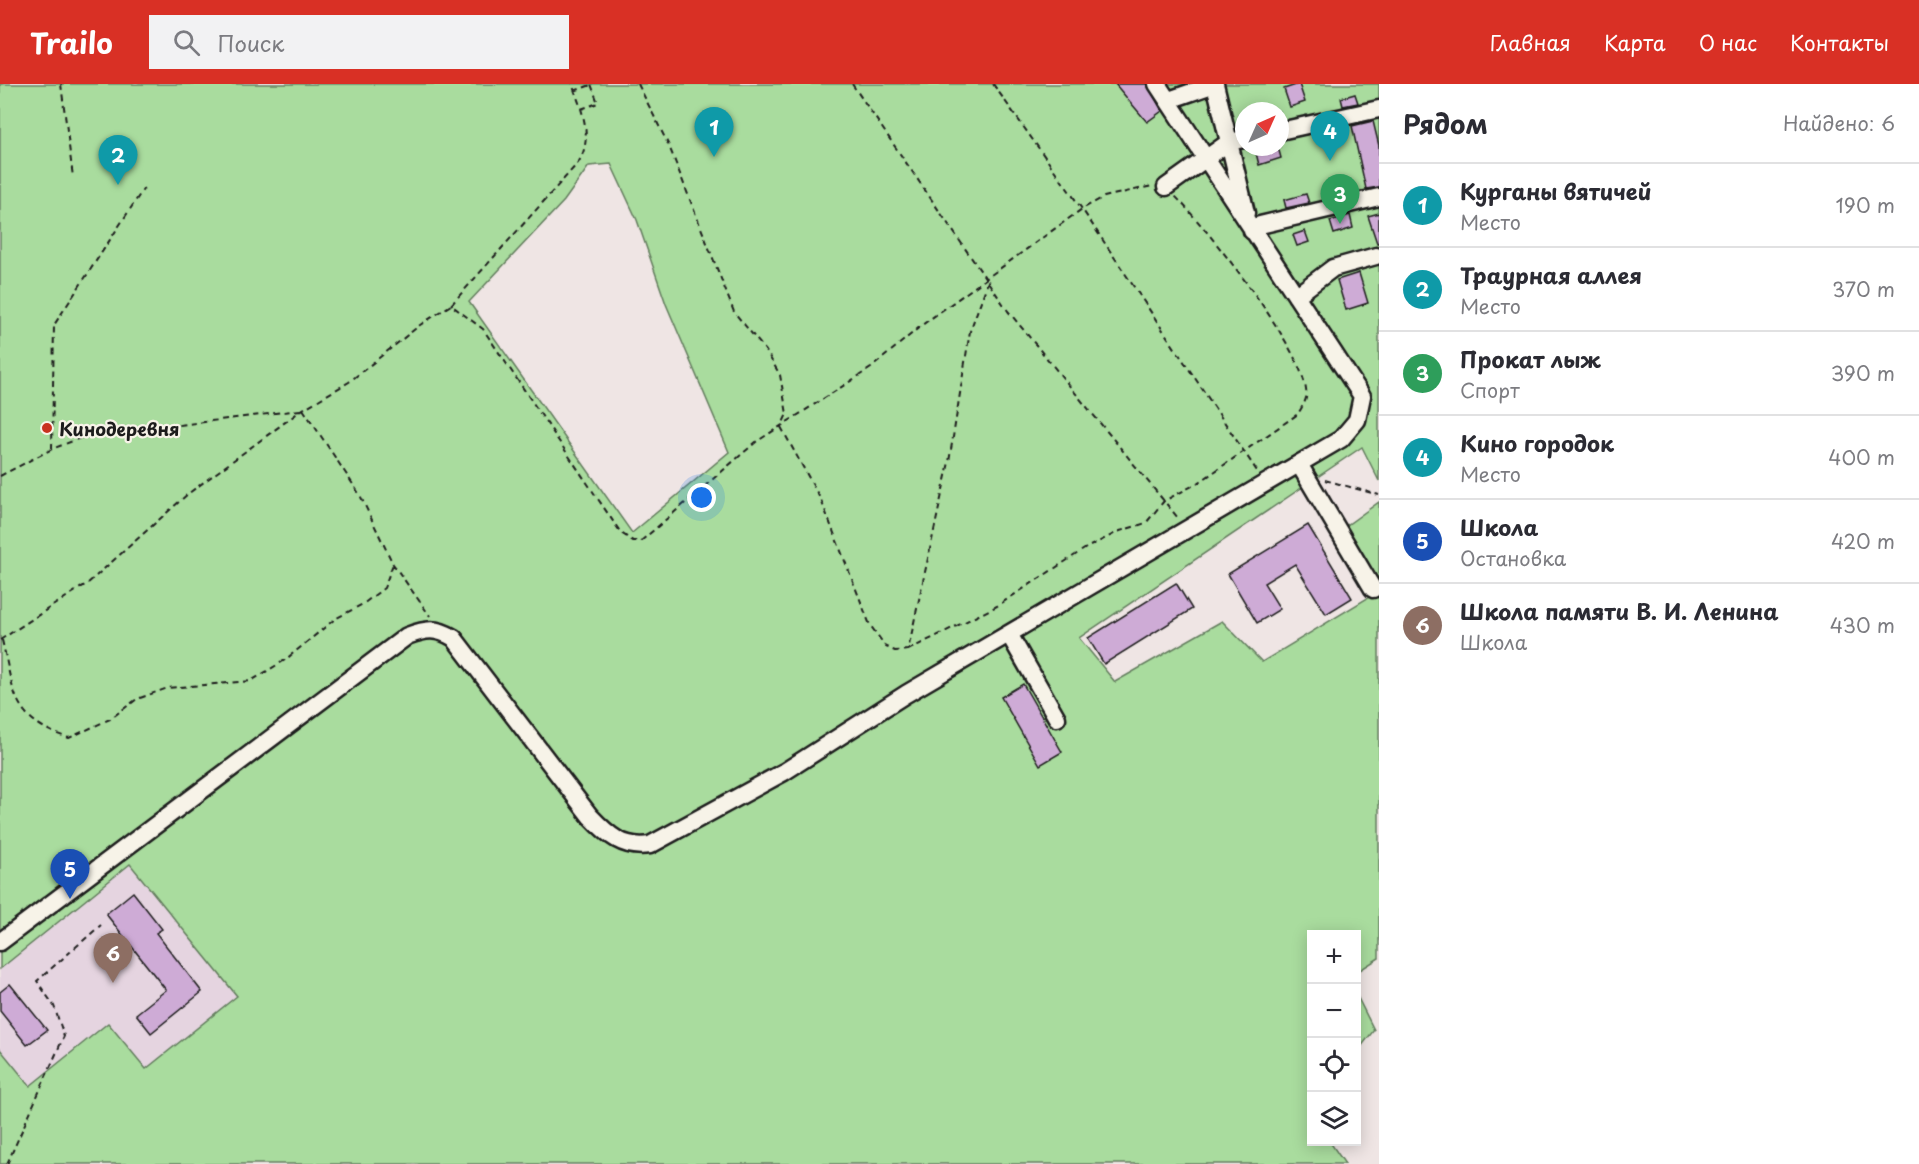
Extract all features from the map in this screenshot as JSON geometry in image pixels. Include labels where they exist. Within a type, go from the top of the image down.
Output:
[{"type":"lane","points":[[0,942],[406,636],[428,628],[442,630],[454,638],[590,816],[608,835],[635,847],[650,845],[784,772],[906,694],[1265,483],[1302,469],[1341,439],[1356,420],[1362,396],[1157,84]]},
{"type":"lane","points":[[1169,100],[1215,84],[1235,136]]},
{"type":"lane","points":[[1289,129],[1379,109]]},
{"type":"lane","points":[[1166,187],[1206,158],[1235,142]]},
{"type":"lane","points":[[1239,156],[1251,230]]},
{"type":"lane","points":[[1251,230],[1260,225],[1379,197]]},
{"type":"lane","points":[[1296,296],[1333,268],[1376,256]]},
{"type":"lane","points":[[1302,469],[1373,589]]},
{"type":"lane","points":[[1009,634],[1057,718]]},
{"type":"path","points":[[61,84],[73,177]]},
{"type":"path","points":[[393,564],[384,588],[363,604],[335,619],[285,660],[251,681],[168,688],[137,699],[110,719],[69,738],[54,734],[17,703],[1,640],[88,583],[189,493],[303,410],[349,382],[420,325],[451,305],[578,164],[585,151],[585,123],[572,84]]},
{"type":"path","points":[[638,84],[669,146],[734,312],[766,351],[780,375],[786,394],[787,414],[781,427]]},
{"type":"path","points":[[852,84],[989,279],[1008,311],[1187,529]]},
{"type":"path","points":[[993,84],[1083,209],[1265,483]]},
{"type":"path","points":[[574,91],[591,85],[598,103],[581,109]]},
{"type":"path","points":[[451,305],[483,330],[621,533],[633,541],[641,541],[756,442],[872,368],[922,325],[989,279],[1083,209],[1104,197],[1156,185],[1166,187],[1196,216],[1236,267],[1298,363],[1306,398],[1298,414],[1198,483],[1164,501],[1146,523],[1086,548],[997,606],[908,650],[895,651],[886,647],[870,625],[821,500],[781,427]]},
{"type":"path","points":[[52,449],[54,325],[144,188]]},
{"type":"path","points":[[908,650],[949,462],[970,331],[989,279]]},
{"type":"path","points":[[0,476],[52,449],[83,437],[303,410]]},
{"type":"path","points":[[303,410],[360,495],[393,564],[442,630]]},
{"type":"path","points":[[1302,469],[1379,495]]},
{"type":"path","points":[[7,1164],[64,1036],[54,1006],[37,981],[101,925]]},
{"type":"shaded area","points":[[130,864],[237,996],[146,1070],[30,1086],[0,1049],[0,969]]},
{"type":"green space","points":[[0,84],[1379,84],[1379,481],[1362,447],[1079,638],[1115,682],[1222,621],[1262,662],[1379,591],[1379,958],[1361,969],[1361,930],[1307,930],[1307,1146],[1333,1146],[1345,1164],[0,1164],[0,1049],[30,1086],[108,1023],[146,1069],[237,996],[130,864],[0,969]],"holes":[[[611,164],[637,220],[666,304],[729,452],[632,533],[469,302],[564,201],[589,166]]]},
{"type":"green space","points":[[1379,502],[1379,590],[1343,528]]},
{"type":"green space","points":[[1361,1004],[1374,1030],[1361,1047]]},
{"type":"building","points":[[1115,84],[1147,84],[1162,111],[1147,122]]},
{"type":"building","points":[[1299,84],[1305,102],[1290,107],[1284,89]]},
{"type":"building","points":[[1355,94],[1358,103],[1343,106],[1341,98]]},
{"type":"building","points":[[1373,121],[1379,146],[1379,187],[1366,189],[1352,126]]},
{"type":"building","points":[[1257,156],[1280,156],[1281,158],[1259,165]]},
{"type":"building","points":[[1306,194],[1309,203],[1286,208],[1284,200]]},
{"type":"building","points":[[1379,213],[1379,243],[1377,243],[1368,216]]},
{"type":"building","points":[[1350,215],[1353,228],[1334,234],[1330,221]]},
{"type":"building","points":[[1305,231],[1309,242],[1297,246],[1293,235]]},
{"type":"building","points":[[1359,273],[1368,303],[1346,310],[1337,280]]},
{"type":"building","points":[[1308,525],[1352,598],[1326,614],[1295,564],[1264,583],[1280,609],[1257,623],[1228,574]]},
{"type":"building","points":[[1176,583],[1192,609],[1104,664],[1088,638]]},
{"type":"building","points":[[1023,684],[1062,752],[1040,765],[1001,697]]},
{"type":"building","points":[[133,892],[162,929],[156,933],[202,992],[151,1033],[136,1014],[166,990],[106,914]]},
{"type":"building","points":[[10,984],[47,1030],[27,1045],[0,1011],[0,992]]},
{"type":"place","name":"Курганы вятичей","points":[[714,157]]},
{"type":"place","name":"Кино городок","points":[[1330,161]]},
{"type":"place","name":"Траурная аллея","points":[[118,185]]},
{"type":"place","name":"Прокат лыж","points":[[1340,224]]},
{"type":"place","name":"Кинодеревня","points":[[47,428]]},
{"type":"place","name":"Школа","points":[[70,899]]},
{"type":"place","name":"Школа памяти В. И. Ленина","points":[[113,983]]}]
